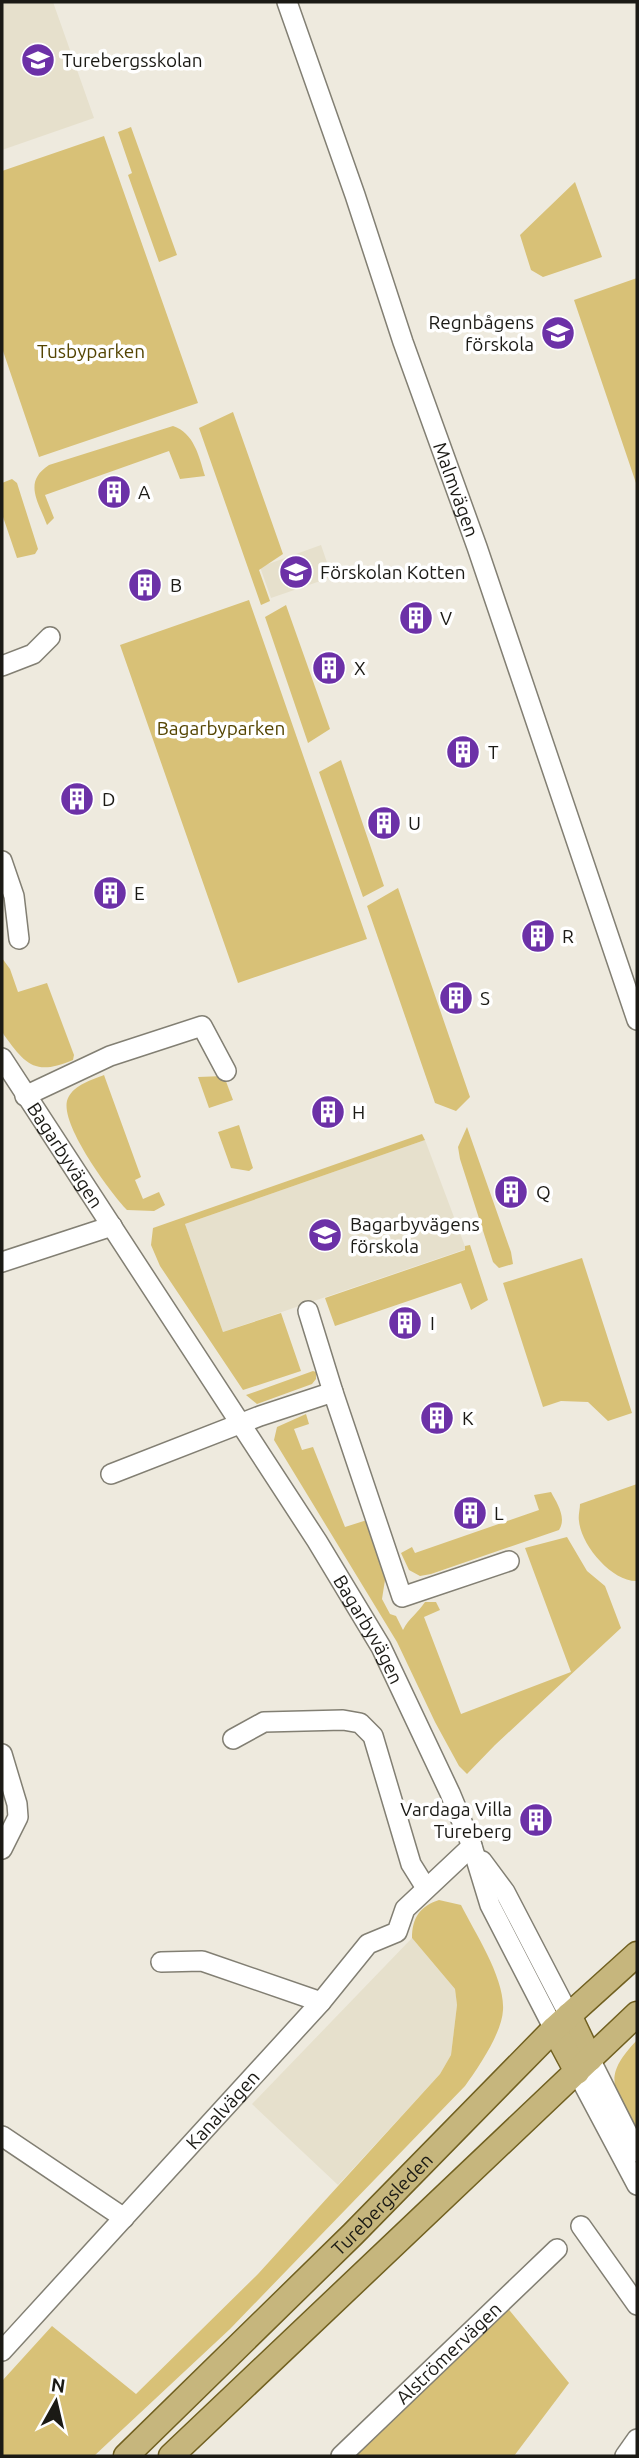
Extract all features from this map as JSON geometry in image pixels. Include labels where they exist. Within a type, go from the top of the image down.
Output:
[{"type":"main road","name":"Turebergsleden","points":[[126,2456],[353,2234],[561,2022],[637,1954]]},
{"type":"main road","name":"Turebergsleden","points":[[171,2456],[637,2014]]},
{"type":"main road","points":[[561,2022],[583,2065]]},
{"type":"street","name":"Malmvägen","points":[[287,2],[403,342],[477,547],[637,1020]]},
{"type":"street","points":[[2,666],[33,654],[50,638]]},
{"type":"street","points":[[2,861],[14,896],[19,939]]},
{"type":"street","name":"Bagarbyvägen","points":[[25,1096],[110,1056],[202,1026],[226,1071]]},
{"type":"street","name":"Bagarbyvägen","points":[[2,1058],[317,1541],[380,1647],[450,1793],[472,1846],[491,1905],[561,2022]]},
{"type":"street","points":[[2,1262],[112,1226]]},
{"type":"street","points":[[308,1311],[402,1597],[509,1560]]},
{"type":"street","points":[[111,1474],[333,1392]]},
{"type":"street","points":[[233,1739],[264,1722],[343,1720],[360,1723],[373,1736],[395,1818],[411,1864],[426,1888]]},
{"type":"street","points":[[2,1754],[17,1804],[18,1817],[2,1849]]},
{"type":"street","name":"Kanalvägen","points":[[2,2351],[321,2001],[368,1944],[397,1932],[404,1909],[472,1846]]},
{"type":"street","points":[[161,1962],[202,1961],[321,2001]]},
{"type":"street","points":[[583,2065],[637,2152]]},
{"type":"street","points":[[583,2065],[637,2185]]},
{"type":"street","points":[[2,2136],[124,2218]]},
{"type":"street","points":[[581,2226],[637,2305]]},
{"type":"street","name":"Alströmervägen","points":[[341,2456],[557,2249]]},
{"type":"street","points":[[625,2456],[637,2439]]},
{"type":"shaded area","name":"Turebergsskolan","points":[[2,2],[53,2],[94,118],[2,150]]},
{"type":"shaded area","name":"Förskolan Kotten","points":[[321,545],[332,577],[271,598],[260,567]]},
{"type":"shaded area","name":"Bagarbyvägens förskola","points":[[425,1140],[466,1249],[223,1332],[185,1224]]},
{"type":"shaded area","points":[[412,1938],[455,1989],[457,2005],[451,2055],[440,2074],[338,2185],[252,2104]]},
{"type":"green space","points":[[131,127],[177,255],[159,262],[128,175],[132,173],[118,132]]},
{"type":"green space","name":"Tusbyparken","points":[[104,136],[198,403],[39,457],[2,348],[2,171]]},
{"type":"green space","points":[[575,182],[602,257],[543,277],[531,270],[520,235]]},
{"type":"green space","points":[[637,278],[637,486],[574,300]]},
{"type":"green space","points":[[233,412],[283,554],[259,570],[270,601],[261,605],[199,428]]},
{"type":"green space","points":[[173,426],[191,440],[205,476],[180,479],[169,451],[45,495],[54,518],[47,525],[35,492],[36,478],[41,471],[49,465]]},
{"type":"green space","points":[[12,479],[17,483],[38,549],[35,554],[17,558],[2,514],[2,483]]},
{"type":"green space","name":"Bagarbyparken","points":[[249,600],[367,939],[238,983],[120,645]]},
{"type":"green space","points":[[286,605],[330,729],[308,743],[265,617]]},
{"type":"green space","points":[[341,760],[384,886],[363,897],[319,772]]},
{"type":"green space","points":[[398,888],[470,1097],[456,1111],[435,1103],[367,906]]},
{"type":"green space","points":[[2,958],[10,969],[18,992],[47,983],[74,1055],[73,1060],[49,1067],[32,1065],[4,1035]]},
{"type":"green space","points":[[104,1075],[141,1177],[135,1180],[143,1199],[159,1192],[165,1205],[154,1211],[127,1210],[87,1156],[70,1123],[67,1109],[71,1093],[84,1083]]},
{"type":"green space","points":[[224,1076],[233,1100],[209,1108],[198,1077]]},
{"type":"green space","points":[[239,1125],[253,1168],[249,1171],[231,1168],[218,1132]]},
{"type":"green space","points":[[467,1127],[511,1252],[513,1264],[499,1268],[493,1262],[460,1159],[458,1147]]},
{"type":"green space","points":[[422,1134],[425,1140],[185,1224],[223,1332],[281,1313],[301,1371],[243,1390],[160,1266],[151,1245],[153,1228]]},
{"type":"green space","points":[[470,1245],[488,1300],[471,1310],[461,1283],[335,1326],[325,1298],[465,1250],[465,1246]]},
{"type":"green space","points":[[582,1258],[632,1413],[608,1421],[588,1402],[561,1401],[543,1407],[503,1283]]},
{"type":"green space","points":[[316,1372],[316,1379],[312,1384],[257,1404],[246,1395]]},
{"type":"green space","points":[[306,1414],[309,1424],[294,1429],[302,1450],[313,1447],[345,1527],[367,1520],[385,1580],[382,1599],[390,1614],[396,1616],[403,1630],[425,1602],[436,1602],[440,1610],[424,1617],[461,1714],[571,1672],[525,1548],[567,1537],[587,1571],[605,1586],[621,1628],[467,1774],[459,1766],[435,1722],[397,1642],[274,1440],[277,1427]]},
{"type":"green space","points":[[637,1484],[637,1581],[627,1580],[599,1560],[585,1541],[579,1517],[580,1504]]},
{"type":"green space","points":[[551,1492],[562,1516],[559,1530],[431,1574],[420,1576],[409,1570],[401,1553],[412,1547],[415,1553],[539,1510],[534,1495]]},
{"type":"green space","points":[[439,1900],[461,1905],[488,1956],[502,1997],[502,2019],[498,2029],[489,2050],[465,2086],[230,2329],[94,2456],[2,2456],[2,2381],[52,2326],[136,2394],[258,2274],[440,2074],[451,2055],[457,2005],[455,1989],[412,1938],[418,1914]]},
{"type":"green space","points":[[637,2040],[637,2133],[618,2095],[615,2075],[618,2065]]},
{"type":"green space","points":[[506,2306],[569,2383],[514,2456],[352,2456]]},
{"type":"place","name":"Turebergsskolan","points":[[38,60]]},
{"type":"place","name":"Regnbågens förskola","points":[[558,333]]},
{"type":"place","name":"A","points":[[114,492]]},
{"type":"place","name":"Förskolan Kotten","points":[[296,572]]},
{"type":"place","name":"B","points":[[145,585]]},
{"type":"place","name":"V","points":[[416,618]]},
{"type":"place","name":"X","points":[[329,668]]},
{"type":"place","name":"T","points":[[463,752]]},
{"type":"place","name":"D","points":[[77,799]]},
{"type":"place","name":"U","points":[[384,823]]},
{"type":"place","name":"E","points":[[110,893]]},
{"type":"place","name":"R","points":[[538,936]]},
{"type":"place","name":"S","points":[[456,998]]},
{"type":"place","name":"H","points":[[328,1112]]},
{"type":"place","name":"Q","points":[[511,1192]]},
{"type":"place","name":"Bagarbyvägens förskola","points":[[325,1235]]},
{"type":"place","name":"I","points":[[405,1323]]},
{"type":"place","name":"K","points":[[437,1418]]},
{"type":"place","name":"L","points":[[470,1513]]},
{"type":"place","name":"Vardaga Villa Tureberg","points":[[536,1820]]}]
